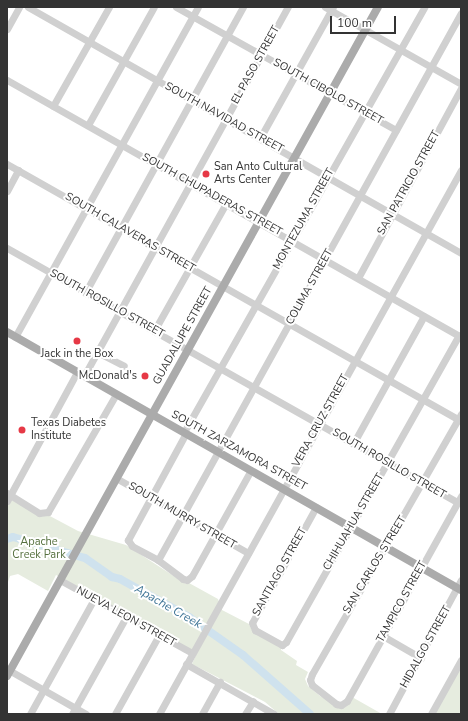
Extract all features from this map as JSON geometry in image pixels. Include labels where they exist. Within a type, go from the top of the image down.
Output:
[{"type":"main road","name":"GUADALUPE STREET","points":[[8,672],[378,7]]},
{"type":"main road","name":"SOUTH ZARZAMORA STREET","points":[[7,332],[421,567],[460,586]]},
{"type":"street","points":[[7,29],[19,7]]},
{"type":"street","name":"SOUTH NAVIDAD STREET","points":[[28,7],[461,253]]},
{"type":"street","points":[[53,106],[109,7]]},
{"type":"street","points":[[87,125],[154,7]]},
{"type":"street","name":"SOUTH CIBOLO STREET","points":[[176,7],[363,113],[396,130]]},
{"type":"street","points":[[15,337],[198,7]]},
{"type":"street","points":[[85,293],[243,7]]},
{"type":"street","name":"EL PASO STREET","points":[[8,496],[80,374],[97,352],[288,7]]},
{"type":"street","name":"MONTEZUMA STREET","points":[[158,560],[132,546],[128,538],[220,368],[327,176],[424,7]]},
{"type":"street","points":[[260,138],[296,74],[330,8],[400,50],[461,84]]},
{"type":"street","name":"COLIMA STREET","points":[[158,560],[461,13]]},
{"type":"street","name":"SOUTH CHUPADERAS STREET","points":[[7,80],[157,163],[460,336]]},
{"type":"street","name":"SAN PATRICIO STREET","points":[[358,278],[461,88]]},
{"type":"street","name":"SOUTH CALAVERAS STREET","points":[[7,164],[355,361],[460,418]]},
{"type":"street","points":[[7,191],[18,170]]},
{"type":"street","name":"VERA CRUZ STREET","points":[[159,714],[461,170]]},
{"type":"street","points":[[154,331],[226,203]]},
{"type":"street","name":"SOUTH ROSILLO STREET","points":[[7,248],[423,483],[459,499]]},
{"type":"street","points":[[353,444],[424,316]]},
{"type":"street","name":"CHIHUAHUA STREET","points":[[283,645],[460,336]]},
{"type":"street","points":[[97,352],[124,366]]},
{"type":"street","points":[[8,496],[44,514],[51,508],[116,394]]},
{"type":"street","name":"SAN CARLOS STREET","points":[[341,705],[315,688],[310,680],[385,546],[460,418]]},
{"type":"street","points":[[158,560],[183,579],[188,580],[251,470]]},
{"type":"street","name":"SOUTH MURRY STREET","points":[[116,478],[248,553]]},
{"type":"street","name":"TAMPICO STREET","points":[[341,705],[347,701],[459,499]]},
{"type":"street","name":"SANTIAGO STREET","points":[[283,645],[255,630],[252,623],[316,507]]},
{"type":"street","name":"NUEVA LEON STREET","points":[[62,576],[94,598],[126,617],[159,635],[194,650]]},
{"type":"street","name":"HIDALGO STREET","points":[[389,714],[460,586]]},
{"type":"street","points":[[30,714],[94,598]]},
{"type":"street","points":[[74,711],[126,617]]},
{"type":"street","points":[[115,714],[159,635]]},
{"type":"street","points":[[383,636],[420,658]]},
{"type":"street","points":[[431,714],[461,660]]},
{"type":"street","points":[[186,664],[253,700],[274,714]]},
{"type":"street","points":[[8,672],[43,690],[74,711],[86,714]]},
{"type":"street","points":[[202,714],[220,682]]},
{"type":"street","points":[[245,714],[253,700]]},
{"type":"green space","name":"Apache Creek Park","points":[[12,500],[40,516],[48,515],[78,531],[126,545],[186,584],[189,583],[218,599],[222,610],[249,624],[252,630],[281,647],[281,650],[297,661],[296,665],[308,672],[305,679],[308,686],[320,696],[343,708],[352,697],[382,714],[279,714],[265,702],[192,664],[197,653],[56,575],[48,591],[18,574],[10,576],[7,585],[7,507]]},
{"type":"green space","points":[[461,665],[461,714],[433,714]]},
{"type":"waterway","name":"Apache Creek","points":[[7,539],[13,537],[85,558],[112,577],[120,579],[189,617],[243,655],[310,714]]},
{"type":"place","name":"San Anto Cultural Arts Center","points":[[206,174]]},
{"type":"place","name":"Jack in the Box","points":[[77,341]]},
{"type":"place","name":"McDonald's","points":[[145,376]]},
{"type":"place","name":"Texas Diabetes Institute","points":[[22,430]]}]
